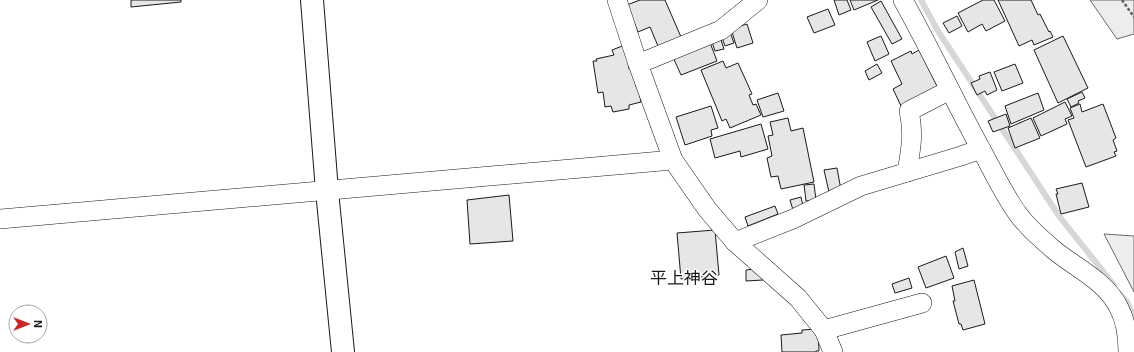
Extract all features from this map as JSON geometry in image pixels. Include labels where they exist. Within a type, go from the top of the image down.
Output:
[{"type":"street","points":[[312,0],[327,191],[343,352]]},
{"type":"street","points":[[617,0],[638,64],[673,160],[707,209],[735,242],[798,298],[824,330],[833,352]]},
{"type":"street","points":[[638,64],[721,30],[758,0]]},
{"type":"street","points":[[903,0],[1006,196],[1018,214],[1035,232],[1054,250],[1099,282],[1119,307],[1126,327],[1128,352]]},
{"type":"street","points":[[907,172],[913,128],[909,111],[950,90]]},
{"type":"street","points":[[735,242],[793,219],[861,186],[981,149]]},
{"type":"street","points":[[0,219],[673,160]]},
{"type":"street","points":[[824,330],[922,303]]},
{"type":"path","points":[[1122,0],[1134,17]]},
{"type":"shaded area","points":[[1090,0],[1134,0],[1134,34],[1117,39]]},
{"type":"shaded area","points":[[1104,234],[1134,236],[1134,292]]},
{"type":"building","points":[[131,0],[181,0],[181,2],[131,7]]},
{"type":"building","points":[[640,0],[665,0],[681,37],[658,46],[650,27],[638,32],[627,5]]},
{"type":"building","points":[[834,0],[847,0],[851,10],[839,15]]},
{"type":"building","points":[[850,0],[878,0],[854,10]]},
{"type":"building","points":[[983,0],[994,0],[1005,21],[986,31],[982,24],[968,32],[958,13]]},
{"type":"building","points":[[998,0],[1031,0],[1038,15],[1040,14],[1053,37],[1034,45],[1032,40],[1019,46]]},
{"type":"building","points":[[881,1],[902,39],[892,44],[871,7]]},
{"type":"building","points":[[828,9],[835,25],[814,33],[807,17]]},
{"type":"building","points":[[957,16],[962,26],[949,33],[943,23]]},
{"type":"building","points":[[747,24],[753,43],[737,48],[731,29]]},
{"type":"building","points":[[730,32],[734,43],[725,46],[721,35]]},
{"type":"building","points":[[881,36],[889,54],[875,61],[867,42]]},
{"type":"building","points":[[1063,36],[1088,88],[1058,103],[1034,50]]},
{"type":"building","points":[[720,37],[724,49],[715,51],[711,39]]},
{"type":"building","points":[[709,40],[717,61],[681,75],[672,55]]},
{"type":"building","points":[[625,45],[629,69],[633,68],[636,87],[638,87],[641,102],[629,105],[629,109],[613,112],[611,106],[605,107],[603,92],[598,93],[593,61],[614,55],[612,50]]},
{"type":"building","points":[[919,50],[939,90],[902,108],[893,89],[902,84],[891,61],[911,51],[912,54]]},
{"type":"building","points":[[723,61],[726,68],[738,63],[752,94],[749,95],[753,105],[756,104],[761,115],[730,128],[726,119],[722,121],[701,70]]},
{"type":"building","points":[[877,64],[882,73],[869,80],[865,71]]},
{"type":"building","points":[[1015,64],[1023,83],[1002,91],[994,72]]},
{"type":"building","points":[[990,72],[997,90],[987,95],[985,91],[977,95],[971,83],[980,79],[979,76]]},
{"type":"building","points":[[1082,92],[1085,98],[1078,101],[1079,103],[1071,107],[1067,99]]},
{"type":"building","points":[[778,93],[784,111],[763,117],[757,100]]},
{"type":"building","points":[[1038,93],[1044,110],[1011,124],[1005,106]]},
{"type":"building","points":[[1065,102],[1072,116],[1065,119],[1067,124],[1041,136],[1033,118]]},
{"type":"building","points":[[1080,104],[1082,112],[1103,104],[1116,138],[1113,140],[1117,151],[1114,152],[1116,156],[1086,167],[1068,120],[1074,118],[1070,108]]},
{"type":"building","points":[[711,106],[718,128],[711,130],[712,136],[685,145],[676,117]]},
{"type":"building","points":[[1006,114],[1010,126],[993,132],[988,121]]},
{"type":"building","points":[[788,118],[791,131],[803,128],[814,182],[781,189],[778,176],[771,177],[767,158],[772,156],[768,136],[773,135],[770,122]]},
{"type":"building","points":[[1031,118],[1040,138],[1015,148],[1008,128]]},
{"type":"building","points":[[761,124],[768,149],[741,157],[740,151],[715,158],[710,139]]},
{"type":"building","points":[[837,168],[841,190],[829,192],[824,170]]},
{"type":"building","points":[[1082,183],[1089,207],[1061,214],[1056,189]]},
{"type":"building","points":[[814,184],[816,200],[806,201],[804,185]]},
{"type":"building","points":[[509,195],[513,241],[470,244],[467,200]]},
{"type":"building","points":[[801,197],[803,206],[793,210],[790,200]]},
{"type":"building","points":[[775,206],[778,214],[748,226],[745,217]]},
{"type":"building","points":[[715,230],[719,275],[681,279],[677,233]]},
{"type":"building","points":[[963,248],[968,266],[959,269],[955,252]]},
{"type":"building","points":[[946,256],[954,278],[926,288],[918,267]]},
{"type":"building","points":[[754,269],[763,280],[746,281],[746,270]]},
{"type":"building","points":[[909,278],[912,288],[895,293],[892,284]]},
{"type":"building","points":[[974,280],[985,324],[963,330],[961,324],[959,324],[953,301],[955,301],[952,286]]},
{"type":"building","points":[[818,329],[819,351],[782,352],[781,335],[802,333],[802,330]]},
{"type":"waterway","points":[[921,0],[938,31],[1059,216],[1114,285]]},
{"type":"waterway","points":[[1120,294],[1127,302],[1134,317]]},
{"type":"district","name":"平上神谷","points":[[684,277]]}]
